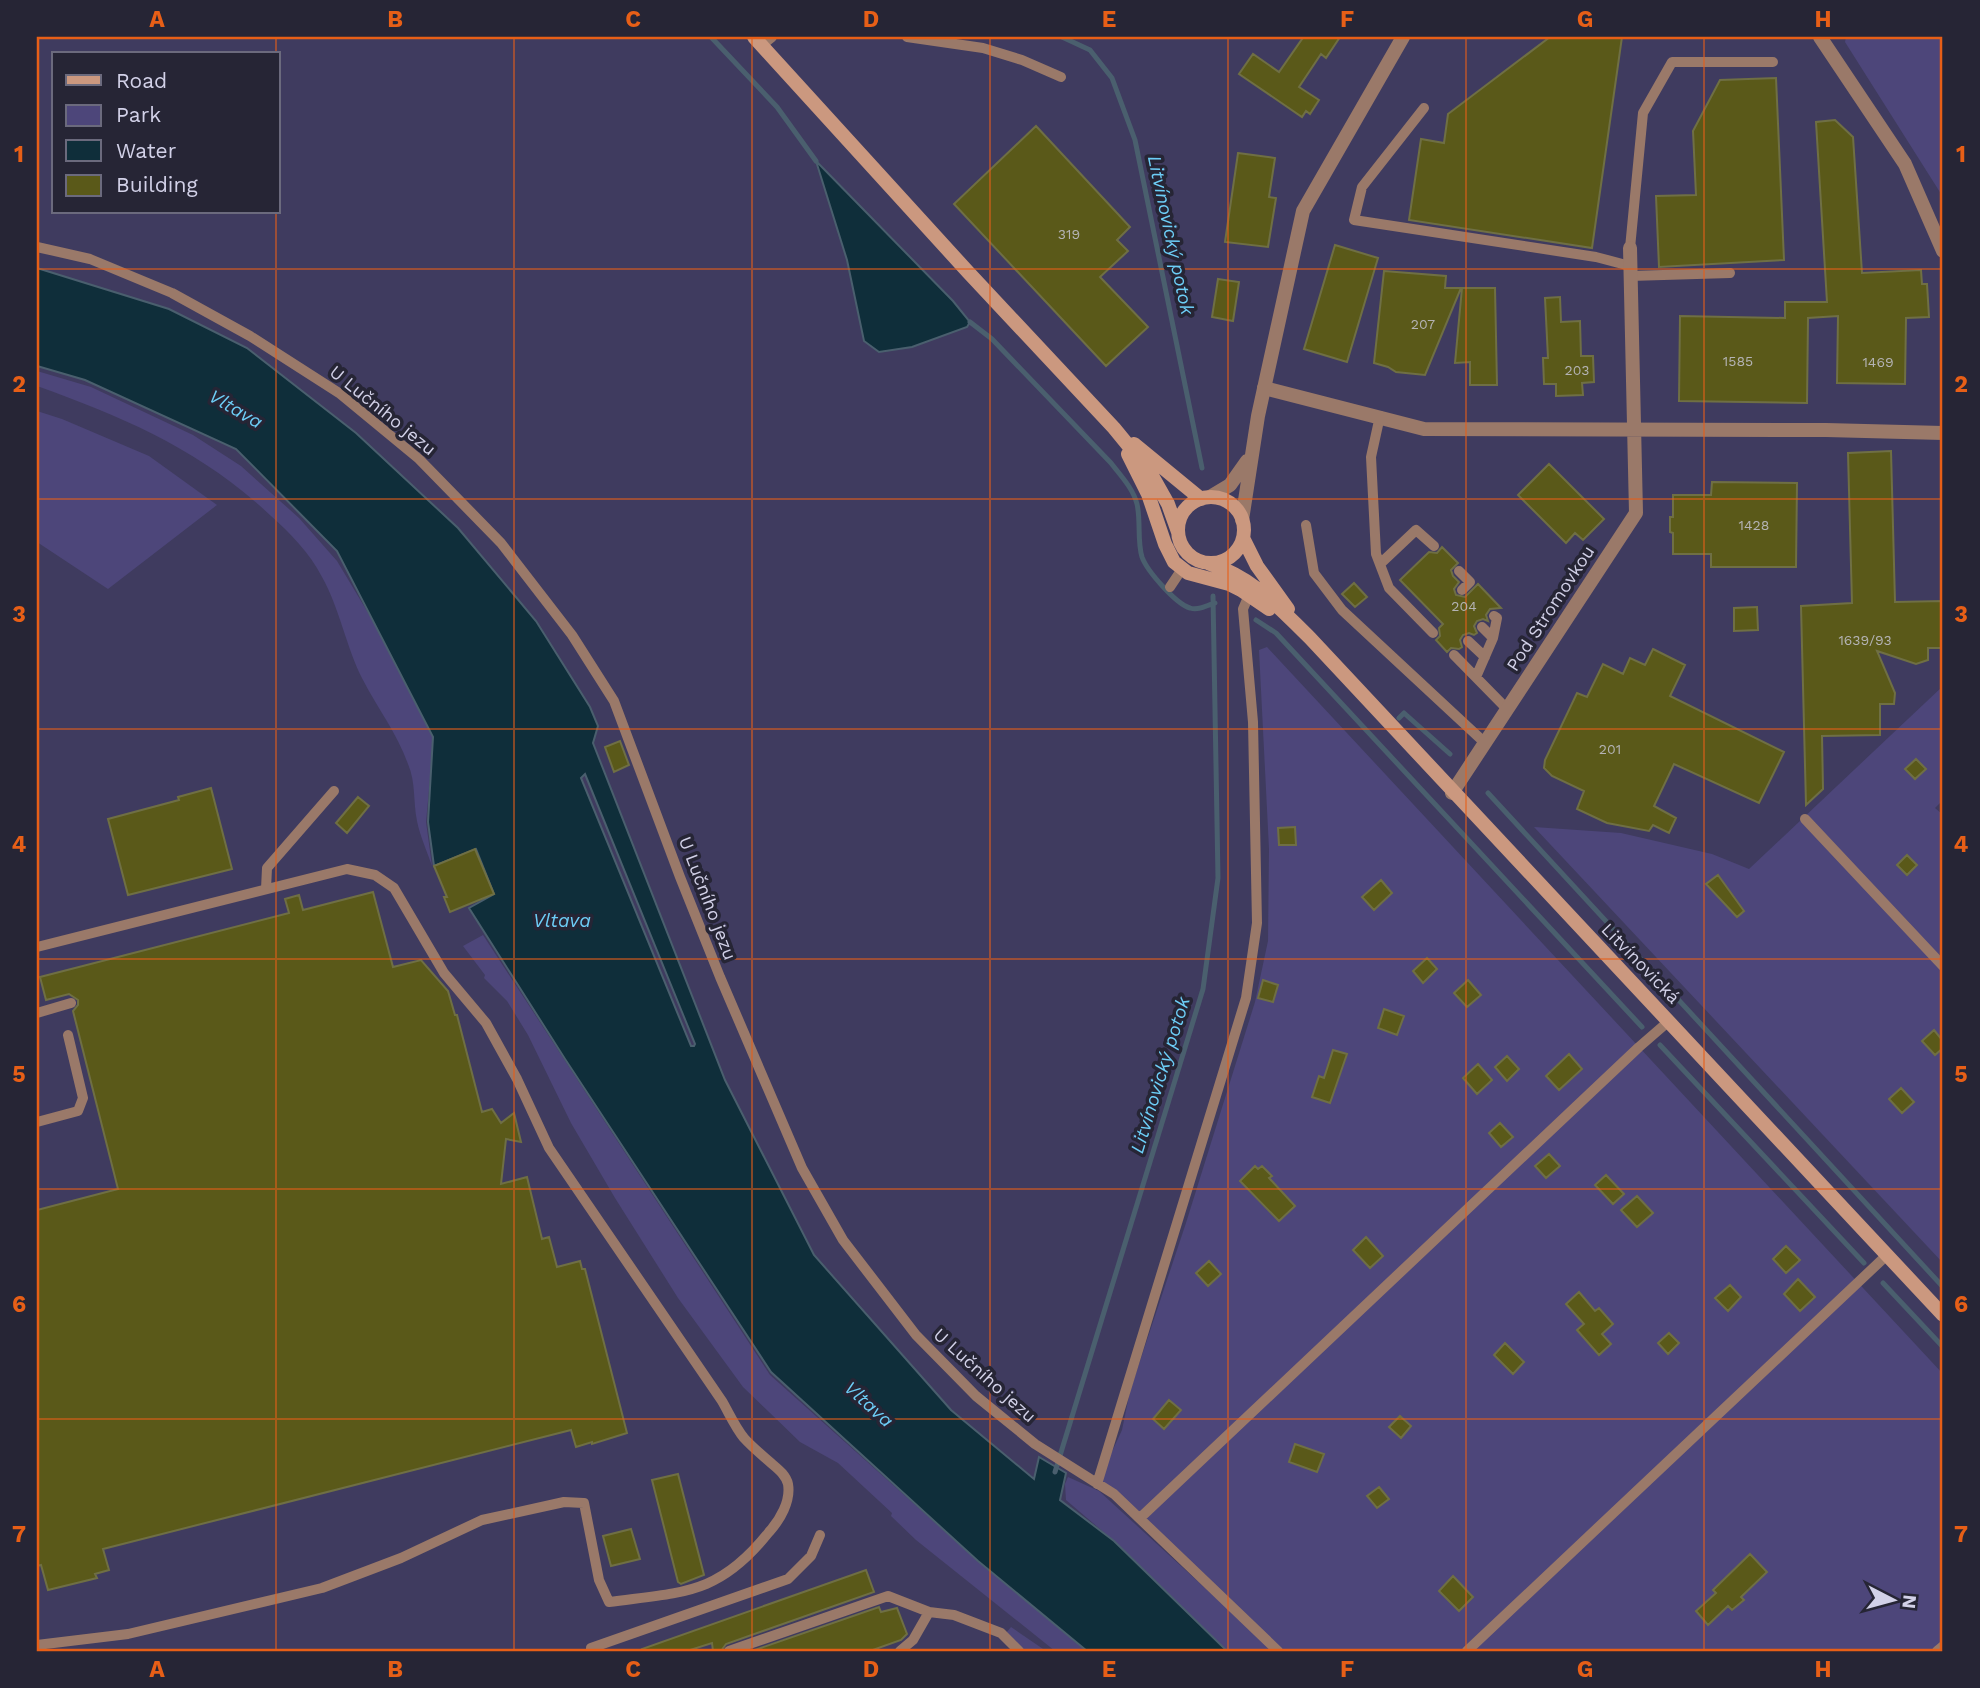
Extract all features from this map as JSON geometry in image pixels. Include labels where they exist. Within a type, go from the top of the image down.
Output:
[{"type":"main road","points":[[762,40],[968,272],[1114,428],[1150,472],[1168,504],[1184,550],[1199,561],[1208,563],[1226,559],[1234,554],[1243,538],[1242,520],[1233,506],[1226,501],[1205,498],[1114,428]]},
{"type":"main road","points":[[1114,428],[1148,494],[1168,553],[1182,569],[1196,576],[1229,584],[1310,638]]},
{"type":"main road","points":[[1178,532],[1186,508],[1205,498]]},
{"type":"main road","name":"Litvínovická","points":[[1243,538],[1257,566],[1310,638]]},
{"type":"main road","name":"Litvínovická","points":[[1208,563],[1229,570],[1256,587],[1310,638],[1452,793],[1943,1315]]},
{"type":"street","points":[[1242,520],[1250,457],[1303,211],[1404,37]]},
{"type":"street","points":[[1820,37],[1905,164],[1943,251]]},
{"type":"street","name":"Pod Stromovkou","points":[[1452,793],[1483,742],[1636,513],[1630,248]]},
{"type":"street","points":[[1264,388],[1424,429],[1943,433]]},
{"type":"street","points":[[1205,498],[1222,492],[1230,485],[1250,457]]},
{"type":"lane","points":[[907,37],[983,48],[1022,60],[1061,77]]},
{"type":"lane","points":[[1630,248],[1643,113],[1672,62],[1773,62]]},
{"type":"lane","points":[[1424,108],[1362,187],[1354,220],[1596,257],[1630,271],[1730,273]]},
{"type":"lane","name":"U Lučního jezu","points":[[37,247],[90,259],[160,288],[250,336],[339,393],[389,434],[419,459],[501,543],[572,635],[614,701],[720,977],[802,1168],[821,1204],[872,1280],[916,1335],[976,1396],[1035,1444],[1114,1494],[1279,1651]]},
{"type":"lane","points":[[1380,416],[1371,457],[1376,554],[1389,588],[1429,629],[1435,616]]},
{"type":"lane","points":[[1306,525],[1314,573],[1342,610],[1483,742]]},
{"type":"lane","points":[[1380,564],[1416,530],[1434,546]]},
{"type":"lane","points":[[1170,587],[1182,569]]},
{"type":"lane","points":[[1459,571],[1470,582],[1467,590]]},
{"type":"lane","points":[[1097,1484],[1246,998],[1257,923],[1253,722],[1243,609],[1249,595]]},
{"type":"lane","points":[[1476,677],[1493,638],[1497,618],[1494,615]]},
{"type":"lane","points":[[1482,627],[1493,638]]},
{"type":"lane","points":[[1468,641],[1485,657]]},
{"type":"lane","points":[[1454,655],[1507,709]]},
{"type":"lane","points":[[267,889],[267,868],[334,791]]},
{"type":"lane","points":[[1805,819],[1943,966]]},
{"type":"lane","points":[[37,947],[347,869],[375,876],[394,888],[444,973],[486,1023],[517,1079],[549,1148],[722,1401],[744,1438],[782,1472],[788,1482],[785,1506],[775,1526],[755,1550],[726,1576],[690,1592],[610,1602],[599,1580],[584,1503],[565,1502],[482,1520],[401,1558],[322,1588],[128,1634],[37,1645]]},
{"type":"lane","points":[[37,1013],[71,1003]]},
{"type":"lane","points":[[1140,1518],[1669,1021]]},
{"type":"lane","points":[[37,1122],[78,1111],[83,1098],[68,1035]]},
{"type":"lane","points":[[1467,1651],[1887,1255]]},
{"type":"lane","points":[[592,1651],[591,1648],[788,1579],[811,1556],[820,1535]]},
{"type":"lane","points":[[729,1651],[888,1596],[929,1612],[954,1615],[1001,1633],[1019,1651]]},
{"type":"lane","points":[[900,1651],[913,1640],[929,1612]]},
{"type":"lane","points":[[1937,1651],[1943,1646]]},
{"type":"green space","points":[[1846,37],[1943,37],[1943,197],[1845,42]]},
{"type":"green space","points":[[37,371],[91,387],[193,435],[241,466],[299,518],[337,561],[406,676],[434,735],[426,822],[432,866],[418,827],[411,771],[404,753],[363,680],[328,589],[306,552],[271,516],[217,472],[190,454],[132,424],[37,386]]},
{"type":"green space","points":[[37,411],[149,456],[217,505],[108,589],[37,542]]},
{"type":"green space","points":[[1267,647],[1943,1374],[1943,1651],[1278,1651],[1097,1484],[1122,1430],[1130,1391],[1255,1002],[1268,941],[1269,849],[1259,650]]},
{"type":"green space","points":[[1943,686],[1943,800],[1935,808],[1943,815],[1943,1263],[1534,827],[1621,833],[1712,854],[1749,869]]},
{"type":"green space","points":[[483,935],[770,1375],[978,1561],[1087,1651],[1055,1651],[916,1540],[891,1516],[892,1513],[838,1463],[800,1442],[743,1387],[678,1298],[615,1198],[571,1123],[528,1035],[507,1001],[484,978],[485,975],[463,946]]},
{"type":"green space","points":[[1068,1477],[1099,1491],[1274,1651],[1227,1651],[1114,1541],[1066,1500],[1065,1484]]},
{"type":"green space","points":[[1011,1627],[1046,1651],[1024,1651],[1006,1633]]},
{"type":"water","points":[[816,161],[953,301],[970,322],[967,327],[912,347],[879,352],[864,341],[847,260]]},
{"type":"water","name":"Vltava","points":[[37,268],[169,309],[247,348],[356,433],[458,528],[536,621],[590,707],[598,726],[593,743],[725,1080],[814,1255],[951,1410],[1034,1479],[1039,1457],[1066,1473],[1060,1500],[1114,1541],[1227,1651],[1087,1651],[978,1561],[771,1372],[469,908],[494,894],[476,849],[434,866],[428,822],[433,737],[337,551],[236,449],[85,380],[37,366]],"holes":[[[585,774],[695,1044],[691,1046],[581,778]]]},
{"type":"building","points":[[1300,37],[1340,37],[1326,58],[1321,54],[1299,87],[1319,100],[1310,114],[1306,111],[1302,117],[1239,74],[1253,54],[1279,72],[1302,39]]},
{"type":"building","points":[[1550,37],[1622,37],[1592,248],[1409,220],[1421,139],[1444,143],[1448,114]]},
{"type":"building","points":[[1776,78],[1784,260],[1659,267],[1656,196],[1696,195],[1693,131],[1720,80]]},
{"type":"building","points":[[1835,120],[1853,137],[1862,273],[1921,270],[1922,284],[1927,284],[1929,317],[1906,318],[1905,384],[1837,383],[1838,316],[1808,318],[1807,403],[1679,401],[1680,316],[1785,318],[1785,302],[1827,302],[1816,122]]},
{"type":"building","points":[[1036,126],[1130,227],[1117,240],[1128,251],[1100,277],[1148,327],[1106,366],[954,204]]},
{"type":"building","points":[[1238,153],[1275,158],[1269,197],[1276,198],[1268,247],[1225,242]]},
{"type":"building","points":[[1335,245],[1378,258],[1347,362],[1304,349]]},
{"type":"building","points":[[1384,271],[1446,276],[1445,288],[1461,288],[1425,375],[1396,372],[1374,363]]},
{"type":"building","points":[[1218,279],[1239,282],[1233,321],[1212,317]]},
{"type":"building","points":[[1462,288],[1495,288],[1497,385],[1470,385],[1470,362],[1455,363]]},
{"type":"building","points":[[1560,297],[1561,322],[1580,321],[1581,356],[1593,356],[1594,382],[1582,383],[1583,395],[1556,396],[1556,384],[1544,384],[1543,358],[1548,358],[1545,298]]},
{"type":"building","points":[[1891,451],[1895,602],[1943,601],[1943,648],[1928,648],[1928,660],[1916,664],[1877,651],[1895,693],[1894,704],[1880,704],[1880,735],[1822,736],[1823,789],[1806,805],[1801,606],[1852,603],[1848,453]]},
{"type":"building","points":[[1549,464],[1604,519],[1583,540],[1575,533],[1566,543],[1518,495]]},
{"type":"building","points":[[1712,482],[1797,483],[1796,567],[1711,567],[1711,554],[1673,554],[1670,517],[1673,517],[1673,495],[1711,495]]},
{"type":"building","points":[[1442,547],[1458,563],[1451,570],[1459,582],[1454,589],[1456,595],[1465,597],[1478,584],[1501,608],[1490,609],[1486,615],[1488,621],[1477,621],[1474,626],[1477,633],[1463,635],[1460,640],[1462,647],[1451,648],[1447,652],[1436,640],[1443,624],[1400,580],[1429,552],[1437,553]]},
{"type":"building","points":[[1354,583],[1367,597],[1355,607],[1342,594]]},
{"type":"building","points":[[1757,607],[1758,630],[1734,631],[1734,608]]},
{"type":"building","points":[[1653,649],[1685,665],[1670,696],[1784,752],[1759,803],[1674,764],[1654,806],[1676,818],[1669,833],[1653,825],[1649,831],[1607,823],[1577,809],[1584,791],[1552,776],[1544,768],[1545,760],[1577,693],[1587,697],[1603,664],[1623,674],[1630,658],[1645,665]]},
{"type":"building","points":[[620,741],[629,765],[614,772],[605,747]]},
{"type":"building","points":[[1916,759],[1926,769],[1915,779],[1905,769]]},
{"type":"building","points":[[211,788],[232,869],[128,895],[108,819],[179,800],[178,797]]},
{"type":"building","points":[[358,797],[369,806],[347,833],[336,823]]},
{"type":"building","points":[[1295,827],[1296,845],[1279,845],[1278,828]]},
{"type":"building","points":[[475,849],[494,894],[450,912],[434,866]]},
{"type":"building","points":[[1907,855],[1917,865],[1907,875],[1897,865]]},
{"type":"building","points":[[1718,875],[1744,911],[1737,917],[1706,884]]},
{"type":"building","points":[[1381,880],[1392,893],[1374,910],[1362,897]]},
{"type":"building","points":[[373,892],[393,967],[421,960],[448,991],[457,1015],[482,1112],[492,1109],[501,1123],[514,1113],[521,1142],[506,1139],[501,1184],[527,1177],[542,1239],[549,1237],[557,1267],[580,1261],[582,1269],[585,1269],[627,1433],[576,1447],[571,1430],[103,1549],[109,1570],[95,1574],[97,1578],[48,1590],[41,1565],[37,1566],[37,1210],[118,1189],[73,1011],[78,1000],[69,994],[46,1000],[40,977],[289,913],[285,899],[299,895],[303,910]]},
{"type":"building","points":[[1427,958],[1437,969],[1423,983],[1413,971]]},
{"type":"building","points":[[1263,980],[1278,985],[1273,1002],[1258,998]]},
{"type":"building","points":[[1468,980],[1481,995],[1467,1007],[1454,993]]},
{"type":"building","points":[[1384,1009],[1404,1016],[1397,1035],[1378,1028]]},
{"type":"building","points":[[1934,1030],[1943,1041],[1943,1048],[1935,1055],[1922,1041]]},
{"type":"building","points":[[1333,1050],[1347,1054],[1330,1103],[1312,1097],[1319,1076],[1324,1078]]},
{"type":"building","points":[[1569,1054],[1582,1069],[1559,1090],[1546,1076]]},
{"type":"building","points":[[1507,1056],[1519,1069],[1507,1081],[1495,1067]]},
{"type":"building","points":[[1478,1064],[1492,1080],[1477,1094],[1463,1078]]},
{"type":"building","points":[[1901,1088],[1914,1102],[1902,1113],[1889,1099]]},
{"type":"building","points":[[1500,1123],[1513,1137],[1501,1147],[1489,1133]]},
{"type":"building","points":[[1549,1154],[1560,1166],[1546,1178],[1535,1166]]},
{"type":"building","points":[[1255,1166],[1258,1169],[1262,1166],[1272,1176],[1269,1178],[1295,1206],[1279,1221],[1240,1181]]},
{"type":"building","points":[[1606,1175],[1624,1194],[1613,1204],[1595,1185]]},
{"type":"building","points":[[1637,1196],[1653,1213],[1637,1227],[1621,1210]]},
{"type":"building","points":[[1366,1237],[1383,1256],[1370,1268],[1353,1250]]},
{"type":"building","points":[[1786,1246],[1800,1260],[1786,1273],[1773,1259]]},
{"type":"building","points":[[1209,1261],[1221,1274],[1208,1286],[1196,1273]]},
{"type":"building","points":[[1798,1279],[1815,1297],[1800,1311],[1784,1294]]},
{"type":"building","points":[[1730,1285],[1741,1297],[1728,1311],[1715,1298]]},
{"type":"building","points":[[1579,1292],[1595,1311],[1599,1308],[1613,1324],[1602,1334],[1611,1344],[1599,1355],[1577,1330],[1584,1324],[1566,1304]]},
{"type":"building","points":[[1669,1333],[1679,1343],[1668,1354],[1658,1343]]},
{"type":"building","points":[[1505,1343],[1524,1362],[1513,1374],[1494,1355]]},
{"type":"building","points":[[1169,1400],[1181,1410],[1164,1429],[1153,1419]]},
{"type":"building","points":[[1400,1416],[1411,1426],[1401,1438],[1389,1427]]},
{"type":"building","points":[[1295,1444],[1324,1454],[1317,1472],[1289,1462]]},
{"type":"building","points":[[678,1474],[704,1575],[681,1584],[678,1582],[652,1480]]},
{"type":"building","points":[[1379,1487],[1389,1499],[1377,1508],[1367,1496]]},
{"type":"building","points":[[631,1529],[640,1559],[611,1566],[603,1536]]},
{"type":"building","points":[[1750,1554],[1767,1572],[1741,1597],[1744,1600],[1732,1610],[1728,1606],[1708,1625],[1696,1611],[1716,1593],[1713,1590]]},
{"type":"building","points":[[866,1570],[874,1592],[726,1644],[721,1651],[713,1651],[712,1643],[687,1651],[642,1649]]},
{"type":"building","points":[[1453,1576],[1473,1597],[1459,1611],[1439,1591]]},
{"type":"building","points":[[879,1607],[881,1612],[897,1608],[907,1634],[901,1640],[870,1651],[752,1651]]},
{"type":"waterway","points":[[711,37],[777,107],[816,161]]},
{"type":"waterway","name":"Litvínovický potok","points":[[1062,37],[1090,50],[1112,78],[1135,140],[1202,468]]},
{"type":"waterway","points":[[970,322],[992,339],[1126,482],[1137,504],[1142,557],[1163,586],[1177,600],[1193,609],[1215,603]]},
{"type":"waterway","name":"Litvínovický potok","points":[[1055,1472],[1203,989],[1218,878],[1213,596]]},
{"type":"waterway","points":[[1256,620],[1276,633],[1642,1027]]},
{"type":"waterway","points":[[1399,718],[1404,713],[1450,754]]},
{"type":"waterway","points":[[1488,793],[1943,1287]]},
{"type":"waterway","points":[[1660,1045],[1864,1263]]},
{"type":"waterway","points":[[1883,1283],[1943,1347]]}]
